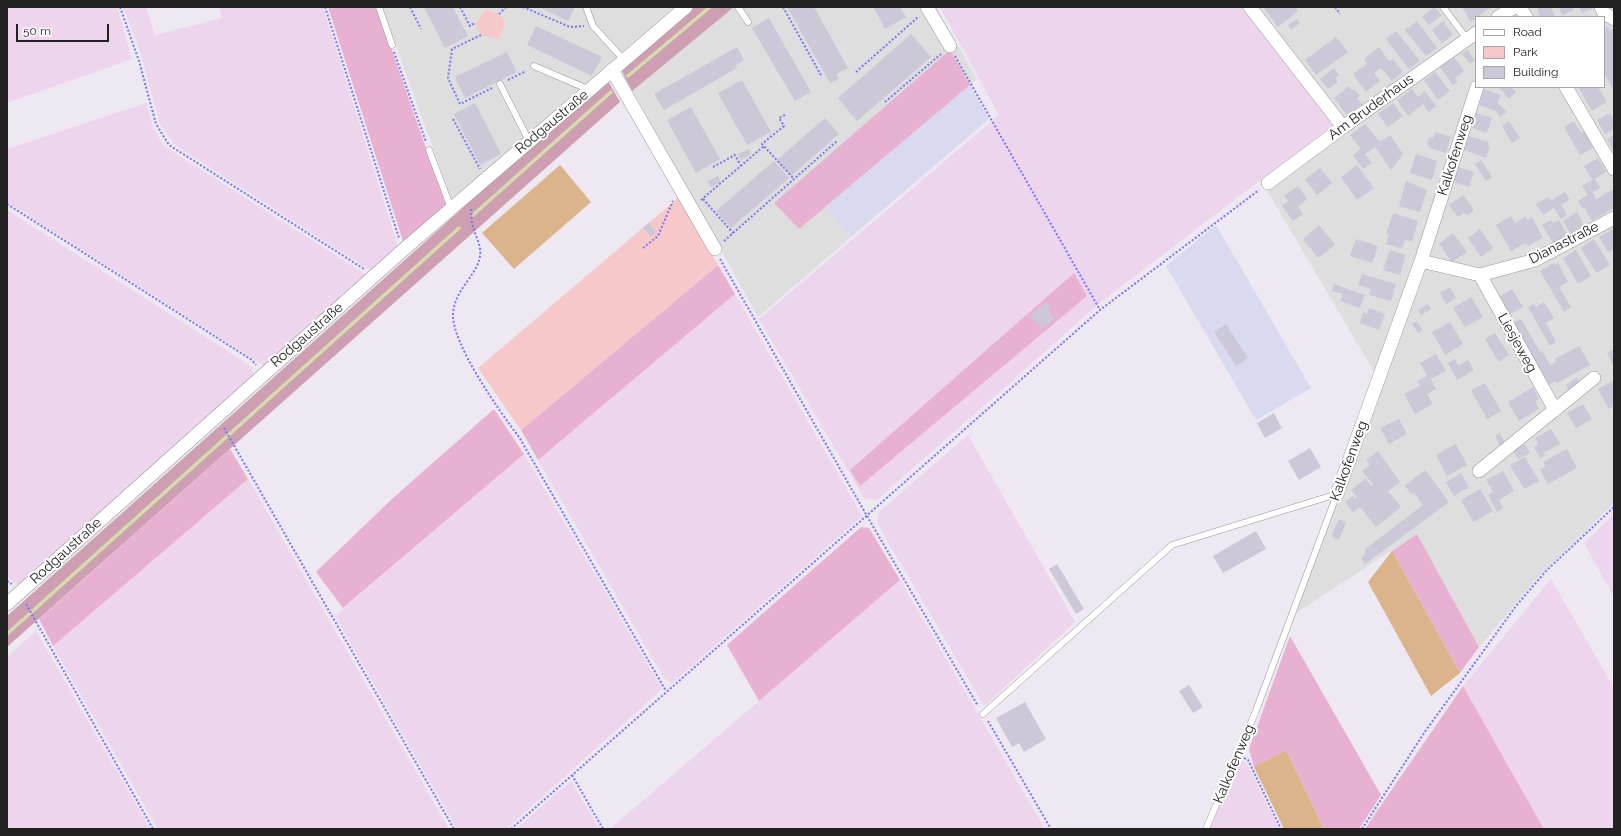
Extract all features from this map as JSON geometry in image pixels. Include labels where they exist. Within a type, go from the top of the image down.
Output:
[{"type":"street","name":"Rodgaustraße","points":[[7,604],[402,250],[686,7]]},
{"type":"street","points":[[1250,7],[1343,126]]},
{"type":"street","points":[[1501,16],[1515,7],[1525,16]]},
{"type":"street","points":[[1601,7],[1604,14],[1614,19]]},
{"type":"street","points":[[928,8],[950,46]]},
{"type":"street","name":"Am Bruderhaus","points":[[1268,183],[1343,126],[1472,36]]},
{"type":"street","points":[[612,70],[715,249]]},
{"type":"street","name":"Kalkofenweg","points":[[1337,494],[1421,261],[1477,88]]},
{"type":"street","points":[[1567,88],[1614,169]]},
{"type":"street","name":"Dianastraße","points":[[1480,276],[1535,260],[1614,218]]},
{"type":"street","points":[[1421,261],[1480,276]]},
{"type":"street","name":"Liesjeweg","points":[[1480,276],[1555,410]]},
{"type":"street","points":[[1478,471],[1594,378]]},
{"type":"lane","points":[[379,7],[392,45]]},
{"type":"lane","points":[[586,7],[593,26],[624,60]]},
{"type":"lane","points":[[738,7],[748,22]]},
{"type":"lane","points":[[1443,7],[1472,36]]},
{"type":"lane","points":[[534,66],[590,90]]},
{"type":"lane","points":[[500,84],[529,141]]},
{"type":"lane","points":[[429,150],[451,208]]},
{"type":"lane","points":[[984,714],[1172,545],[1337,494]]},
{"type":"lane","name":"Kalkofenweg","points":[[1206,829],[1255,713],[1337,494]]},
{"type":"path","points":[[120,7],[139,61],[156,124],[169,145],[375,275]]},
{"type":"path","points":[[325,7],[402,250]]},
{"type":"path","points":[[410,7],[421,29]]},
{"type":"path","points":[[460,7],[470,26],[475,23]]},
{"type":"path","points":[[499,14],[506,7]]},
{"type":"path","points":[[523,7],[570,27],[593,26]]},
{"type":"path","points":[[783,7],[822,77]]},
{"type":"path","points":[[1335,7],[1340,14]]},
{"type":"path","points":[[856,72],[928,8]]},
{"type":"path","points":[[481,35],[452,49],[448,78],[460,104],[534,66]]},
{"type":"path","points":[[392,45],[429,150]]},
{"type":"path","points":[[885,102],[950,46],[1100,310]]},
{"type":"path","points":[[691,209],[764,146],[762,144],[784,126],[779,118],[785,115]]},
{"type":"path","points":[[454,119],[485,179]]},
{"type":"path","points":[[837,141],[715,249],[867,516],[1051,829]]},
{"type":"path","points":[[764,146],[794,179]]},
{"type":"path","points":[[713,167],[735,155],[741,166]]},
{"type":"path","points":[[511,829],[1100,310],[1268,183]]},
{"type":"path","points":[[643,248],[658,236],[679,187]]},
{"type":"path","points":[[470,191],[472,225],[481,254],[478,264],[457,296],[453,312],[454,329],[480,380],[500,412],[519,437],[666,691]]},
{"type":"path","points":[[703,199],[733,233]]},
{"type":"path","points":[[7,204],[252,360],[263,374]]},
{"type":"path","points":[[225,431],[454,829]]},
{"type":"path","points":[[1362,829],[1424,734],[1516,606],[1546,571],[1614,507]]},
{"type":"path","points":[[28,608],[154,829]]},
{"type":"path","points":[[1237,754],[1248,760],[1282,829]]},
{"type":"path","points":[[572,775],[603,829]]},
{"type":"shaded area","points":[[7,7],[117,7],[132,59],[7,103]]},
{"type":"shaded area","points":[[123,7],[146,7],[155,35],[222,18],[219,7],[323,7],[399,250],[374,273],[175,145],[160,124],[140,51]]},
{"type":"shaded area","points":[[328,7],[377,7],[446,206],[404,244]]},
{"type":"shaded area","points":[[382,7],[936,7],[977,79],[825,206],[851,237],[758,317],[621,69],[452,201]]},
{"type":"shaded area","points":[[694,7],[734,7],[632,91],[621,69]]},
{"type":"shaded area","points":[[940,7],[1241,7],[1333,125],[1102,301],[877,500],[864,498],[759,319],[999,115]]},
{"type":"shaded area","points":[[1245,7],[1614,7],[1614,503],[1540,575],[1479,647],[1417,534],[1296,613],[1376,375],[1262,182],[1335,124]]},
{"type":"shaded area","points":[[950,50],[970,85],[799,229],[774,203]]},
{"type":"shaded area","points":[[607,79],[620,102],[7,647],[7,616]]},
{"type":"shaded area","points":[[970,85],[989,119],[851,237],[825,207]]},
{"type":"shaded area","points":[[146,103],[153,127],[164,146],[368,276],[265,366],[7,202],[7,149]]},
{"type":"shaded area","points":[[560,165],[591,202],[514,269],[482,233]]},
{"type":"shaded area","points":[[7,210],[251,366],[254,376],[21,587],[7,577]]},
{"type":"shaded area","points":[[1216,225],[1311,388],[1256,420],[1166,266]]},
{"type":"shaded area","points":[[718,265],[735,294],[538,460],[521,430]]},
{"type":"shaded area","points":[[1074,273],[1087,296],[860,486],[850,470]]},
{"type":"shaded area","points":[[735,294],[862,516],[672,683],[664,678],[538,460]]},
{"type":"shaded area","points":[[494,409],[524,454],[343,608],[316,572],[393,498]]},
{"type":"shaded area","points":[[968,435],[1075,622],[984,706],[877,523],[879,512]]},
{"type":"shaded area","points":[[230,449],[248,479],[53,646],[39,619]]},
{"type":"shaded area","points":[[524,454],[662,689],[506,829],[457,829],[335,616]]},
{"type":"shaded area","points":[[248,479],[449,829],[158,829],[53,646]]},
{"type":"shaded area","points":[[1614,514],[1614,597],[1584,543]]},
{"type":"shaded area","points":[[861,527],[869,528],[900,580],[759,701],[727,645]]},
{"type":"shaded area","points":[[1417,534],[1479,647],[1460,673],[1392,551]]},
{"type":"shaded area","points":[[1392,551],[1460,673],[1431,696],[1368,582]]},
{"type":"shaded area","points":[[1551,579],[1614,688],[1614,829],[1544,829],[1463,686]]},
{"type":"shaded area","points":[[900,580],[1045,829],[610,829],[759,701]]},
{"type":"shaded area","points":[[36,631],[150,829],[10,829],[7,823],[7,657]]},
{"type":"shaded area","points":[[1290,636],[1381,795],[1359,829],[1324,829],[1286,750],[1254,767],[1249,749]]},
{"type":"shaded area","points":[[1463,686],[1544,829],[1365,829],[1375,814]]},
{"type":"shaded area","points":[[1286,750],[1324,829],[1284,829],[1254,767]]},
{"type":"shaded area","points":[[1239,758],[1247,764],[1279,829],[1208,829]]},
{"type":"shaded area","points":[[571,781],[599,829],[516,829]]},
{"type":"green space","points":[[486,10],[499,14],[505,23],[499,39],[481,35],[475,23]]},
{"type":"green space","points":[[678,198],[718,265],[521,430],[478,368]]},
{"type":"building","points":[[424,7],[453,7],[468,36],[445,48]]},
{"type":"building","points":[[539,7],[575,7],[568,21]]},
{"type":"building","points":[[787,7],[814,7],[848,68],[836,74],[839,79],[830,83]]},
{"type":"building","points":[[873,7],[900,7],[906,17],[885,29]]},
{"type":"building","points":[[1295,7],[1298,11],[1278,27],[1264,8]]},
{"type":"building","points":[[1434,7],[1442,15],[1429,25],[1422,17]]},
{"type":"building","points":[[1462,7],[1491,7],[1479,16],[1475,16],[1475,19],[1471,22]]},
{"type":"building","points":[[1537,7],[1551,7],[1555,16],[1540,16]]},
{"type":"building","points":[[1559,7],[1573,7],[1574,10],[1562,15]]},
{"type":"building","points":[[1579,7],[1597,7],[1582,13]]},
{"type":"building","points":[[769,18],[811,92],[795,101],[752,28]]},
{"type":"building","points":[[1297,19],[1300,23],[1291,30],[1288,25]]},
{"type":"building","points":[[1417,21],[1437,48],[1426,56],[1405,30]]},
{"type":"building","points":[[1443,21],[1453,35],[1442,43],[1432,30]]},
{"type":"building","points":[[536,26],[602,57],[592,76],[527,45]]},
{"type":"building","points":[[1608,26],[1610,31],[1613,29],[1614,32],[1614,91],[1605,75],[1605,28]]},
{"type":"building","points":[[1396,31],[1420,61],[1409,69],[1386,39]]},
{"type":"building","points":[[911,34],[931,57],[857,121],[838,98]]},
{"type":"building","points":[[1336,37],[1348,52],[1316,75],[1305,60]]},
{"type":"building","points":[[737,47],[744,60],[735,66],[737,68],[664,110],[654,94]]},
{"type":"building","points":[[1379,47],[1389,61],[1393,59],[1403,72],[1392,81],[1381,68],[1374,73],[1380,81],[1366,92],[1353,74],[1367,64],[1364,59]]},
{"type":"building","points":[[1467,50],[1475,60],[1470,64],[1462,54]]},
{"type":"building","points":[[507,52],[517,72],[465,98],[455,77]]},
{"type":"building","points":[[1454,57],[1464,71],[1455,78],[1458,82],[1453,85],[1440,67]]},
{"type":"building","points":[[1334,68],[1339,75],[1335,78],[1338,82],[1328,89],[1320,79]]},
{"type":"building","points":[[1435,72],[1450,91],[1438,100],[1424,80]]},
{"type":"building","points":[[742,80],[771,132],[747,145],[718,93]]},
{"type":"building","points":[[1349,86],[1360,96],[1357,98],[1362,104],[1347,115],[1334,98]]},
{"type":"building","points":[[1498,88],[1512,88],[1516,92],[1509,99]]},
{"type":"building","points":[[1579,88],[1599,88],[1607,102],[1592,111]]},
{"type":"building","points":[[1412,89],[1418,97],[1425,91],[1436,106],[1429,112],[1423,104],[1408,116],[1397,100]]},
{"type":"building","points":[[1484,89],[1501,95],[1497,102],[1507,112],[1500,117],[1496,111],[1479,105]]},
{"type":"building","points":[[475,103],[501,154],[480,165],[454,114]]},
{"type":"building","points":[[1393,103],[1403,116],[1388,127],[1378,114]]},
{"type":"building","points":[[691,107],[720,159],[696,173],[667,120]]},
{"type":"building","points":[[1476,113],[1492,118],[1487,133],[1472,128]]},
{"type":"building","points":[[1610,113],[1614,120],[1614,129],[1605,134],[1597,120]]},
{"type":"building","points":[[825,118],[839,134],[791,176],[777,160]]},
{"type":"building","points":[[1509,121],[1520,138],[1512,143],[1502,126]]},
{"type":"building","points":[[1574,121],[1581,133],[1584,131],[1593,148],[1580,155],[1564,127]]},
{"type":"building","points":[[1365,124],[1380,142],[1390,135],[1403,154],[1391,170],[1375,147],[1365,154],[1372,163],[1363,169],[1353,155],[1361,149],[1350,135]]},
{"type":"building","points":[[1435,132],[1451,137],[1446,153],[1430,148],[1427,143],[1429,137],[1433,138]]},
{"type":"building","points":[[1614,135],[1614,151],[1607,139]]},
{"type":"building","points":[[1469,136],[1489,142],[1488,145],[1490,146],[1486,158],[1464,150]]},
{"type":"building","points":[[748,149],[751,154],[741,160],[738,154]]},
{"type":"building","points":[[1416,154],[1437,161],[1432,180],[1410,173]]},
{"type":"building","points":[[1598,158],[1606,172],[1595,179],[1600,188],[1593,192],[1596,199],[1614,189],[1614,208],[1592,221],[1584,207],[1582,208],[1578,201],[1588,195],[1582,186],[1592,180],[1584,166]]},
{"type":"building","points":[[1481,160],[1492,177],[1486,181],[1475,164]]},
{"type":"building","points":[[774,161],[789,178],[731,228],[716,211]]},
{"type":"building","points":[[1357,165],[1374,188],[1357,200],[1341,177]]},
{"type":"building","points":[[1458,167],[1474,172],[1469,187],[1454,182]]},
{"type":"building","points":[[1320,168],[1332,183],[1317,195],[1305,179]]},
{"type":"building","points":[[718,176],[721,182],[711,187],[708,181]]},
{"type":"building","points":[[1406,181],[1427,190],[1420,212],[1399,206]]},
{"type":"building","points":[[1298,186],[1307,199],[1298,207],[1303,214],[1293,221],[1282,206],[1288,201],[1284,196]]},
{"type":"building","points":[[1565,192],[1570,200],[1561,205],[1567,215],[1561,219],[1554,208],[1543,215],[1536,204],[1548,197],[1550,201]]},
{"type":"building","points":[[1463,195],[1474,210],[1467,215],[1464,213],[1458,217],[1449,205]]},
{"type":"building","points":[[1577,212],[1584,225],[1570,233],[1563,221]]},
{"type":"building","points":[[1393,213],[1418,221],[1412,242],[1405,240],[1402,249],[1386,244],[1389,234],[1386,234]]},
{"type":"building","points":[[1511,216],[1515,223],[1526,216],[1528,220],[1532,217],[1543,238],[1528,246],[1526,243],[1511,251],[1496,225]]},
{"type":"building","points":[[1551,220],[1553,223],[1559,220],[1567,234],[1553,243],[1542,225]]},
{"type":"building","points":[[649,223],[656,232],[651,237],[643,228]]},
{"type":"building","points":[[1319,225],[1335,245],[1318,258],[1303,239]]},
{"type":"building","points":[[1614,228],[1614,249],[1608,252],[1599,237]]},
{"type":"building","points":[[1480,229],[1493,248],[1481,257],[1468,238]]},
{"type":"building","points":[[1453,233],[1467,252],[1452,262],[1439,244]]},
{"type":"building","points":[[1356,239],[1378,246],[1372,263],[1350,256]]},
{"type":"building","points":[[1594,239],[1610,265],[1596,273],[1581,248]]},
{"type":"building","points":[[1390,250],[1406,255],[1400,275],[1383,270]]},
{"type":"building","points":[[1576,250],[1591,276],[1578,284],[1563,258]]},
{"type":"building","points":[[1554,263],[1555,265],[1558,263],[1568,282],[1559,287],[1571,307],[1564,312],[1540,271]]},
{"type":"building","points":[[1362,274],[1396,284],[1391,301],[1369,295],[1371,289],[1358,285]]},
{"type":"building","points":[[1334,284],[1365,295],[1360,308],[1340,301],[1343,294],[1332,291]]},
{"type":"building","points":[[1450,287],[1456,298],[1446,304],[1440,293]]},
{"type":"building","points":[[1512,289],[1523,307],[1507,316],[1497,298]]},
{"type":"building","points":[[1471,297],[1483,317],[1465,327],[1453,308]]},
{"type":"building","points":[[1046,302],[1051,307],[1048,310],[1055,318],[1042,329],[1030,316]]},
{"type":"building","points":[[1544,302],[1554,318],[1546,323],[1556,342],[1550,346],[1528,307],[1534,304],[1536,307]]},
{"type":"building","points":[[1428,304],[1431,309],[1421,315],[1418,310]]},
{"type":"building","points":[[1369,308],[1385,314],[1379,330],[1360,323],[1363,312],[1367,314]]},
{"type":"building","points":[[1521,319],[1540,352],[1542,351],[1550,365],[1556,362],[1555,359],[1579,346],[1590,365],[1557,383],[1556,381],[1547,386],[1511,324]]},
{"type":"building","points":[[1417,321],[1423,330],[1418,333],[1412,324]]},
{"type":"building","points":[[1450,322],[1463,344],[1445,355],[1432,332]]},
{"type":"building","points":[[1226,324],[1248,358],[1236,366],[1214,332]]},
{"type":"building","points":[[1495,333],[1509,355],[1499,362],[1485,339]]},
{"type":"building","points":[[1614,349],[1614,367],[1607,353]]},
{"type":"building","points":[[1436,354],[1446,371],[1431,379],[1436,389],[1427,394],[1433,404],[1415,414],[1404,394],[1420,386],[1417,381],[1427,376],[1420,363]]},
{"type":"building","points":[[1455,359],[1458,366],[1468,360],[1474,370],[1457,380],[1448,363]]},
{"type":"building","points":[[1577,377],[1580,383],[1570,391],[1566,385]]},
{"type":"building","points":[[1614,380],[1614,406],[1609,409],[1598,389]]},
{"type":"building","points":[[1485,383],[1501,411],[1487,419],[1471,390]]},
{"type":"building","points":[[1533,387],[1539,399],[1535,401],[1539,409],[1519,421],[1508,402]]},
{"type":"building","points":[[1583,404],[1592,419],[1576,428],[1567,413]]},
{"type":"building","points":[[1274,413],[1282,428],[1265,438],[1257,423]]},
{"type":"building","points":[[1399,419],[1407,434],[1389,444],[1380,428]]},
{"type":"building","points":[[1551,429],[1560,444],[1543,453],[1545,456],[1540,458],[1534,447],[1538,444],[1535,438]]},
{"type":"building","points":[[1500,433],[1505,443],[1500,446],[1495,436]]},
{"type":"building","points":[[1456,444],[1467,465],[1447,476],[1436,455]]},
{"type":"building","points":[[1525,444],[1530,453],[1518,459],[1513,451]]},
{"type":"building","points":[[1310,448],[1321,467],[1299,480],[1288,461]]},
{"type":"building","points":[[1567,449],[1577,468],[1548,484],[1540,470],[1546,466],[1543,462]]},
{"type":"building","points":[[1378,451],[1400,482],[1388,491],[1401,507],[1376,527],[1360,507],[1353,512],[1345,502],[1353,496],[1355,499],[1357,497],[1351,490],[1366,478],[1371,486],[1373,484],[1362,471],[1370,465],[1366,460]]},
{"type":"building","points":[[1525,457],[1539,481],[1524,489],[1510,465]]},
{"type":"building","points":[[1425,470],[1449,502],[1365,564],[1361,558],[1365,554],[1365,549],[1423,505],[1414,493],[1412,495],[1405,486]]},
{"type":"building","points":[[1503,471],[1514,491],[1499,500],[1503,508],[1497,512],[1488,495],[1493,492],[1486,480]]},
{"type":"building","points":[[1461,473],[1469,487],[1454,496],[1446,482]]},
{"type":"building","points":[[1480,489],[1493,511],[1473,522],[1461,500]]},
{"type":"building","points":[[1339,519],[1346,522],[1339,540],[1331,536]]},
{"type":"building","points":[[1256,531],[1266,549],[1223,573],[1213,556]]},
{"type":"building","points":[[1057,564],[1084,609],[1076,614],[1049,569]]},
{"type":"building","points":[[1189,685],[1203,707],[1193,713],[1179,691]]},
{"type":"building","points":[[1025,702],[1046,739],[1024,752],[1019,743],[1012,747],[996,718]]},
{"type":"waterway","points":[[628,76],[710,7]]},
{"type":"waterway","points":[[473,215],[611,92]]},
{"type":"waterway","points":[[7,634],[459,228]]}]
